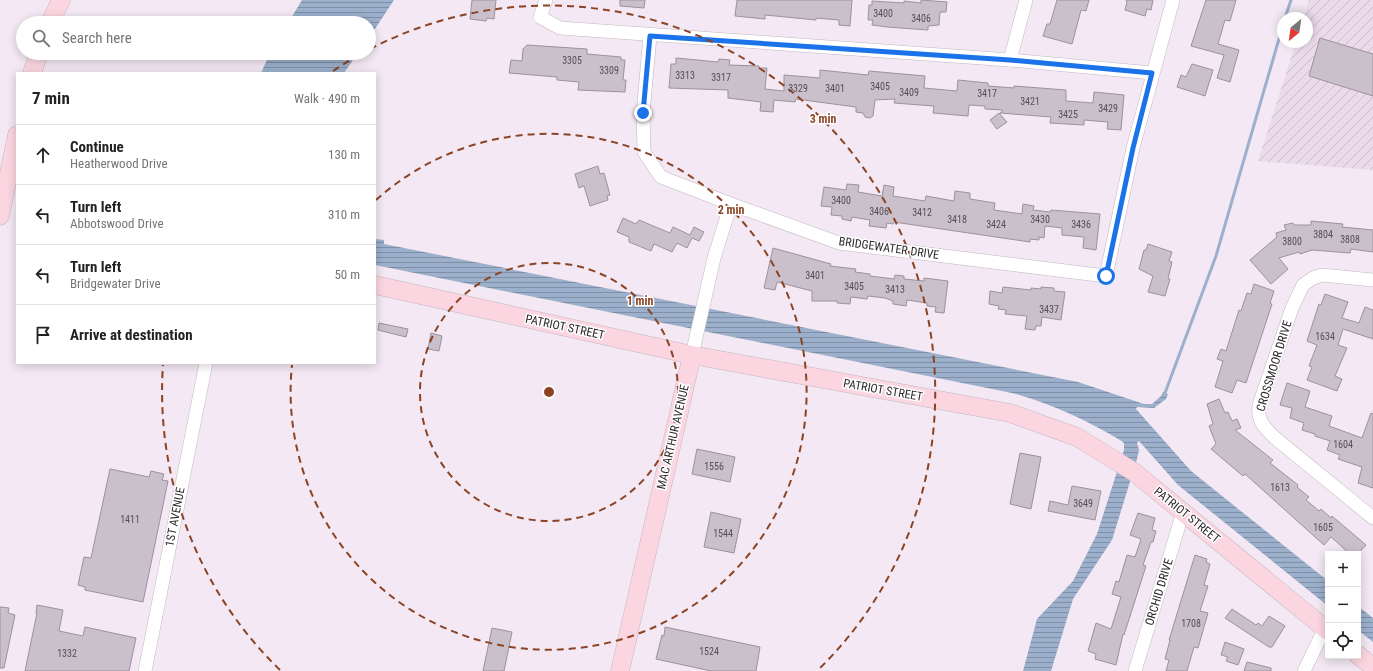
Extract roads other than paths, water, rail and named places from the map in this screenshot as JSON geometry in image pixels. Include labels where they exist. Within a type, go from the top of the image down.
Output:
[{"type":"main road","points":[[53,16],[61,0]]},
{"type":"main road","points":[[32,72],[37,60]]},
{"type":"main road","points":[[6,211],[16,143]]},
{"type":"main road","name":"PATRIOT STREET","points":[[376,285],[692,355],[1010,413],[1077,437],[1134,472],[1325,629]]},
{"type":"main road","name":"MAC ARTHUR AVENUE","points":[[620,671],[692,355]]},
{"type":"main road","points":[[1361,657],[1373,667]]},
{"type":"street","points":[[546,0],[540,17],[560,28],[650,36],[1010,60],[1152,73],[1173,0]]},
{"type":"street","points":[[1010,60],[1026,0]]},
{"type":"street","name":"BRIDGEWATER DRIVE","points":[[650,36],[643,113],[644,152],[661,177],[839,243],[1106,276],[1133,148],[1152,73]]},
{"type":"street","name":"MAC ARTHUR AVENUE","points":[[692,355],[714,258],[732,204]]},
{"type":"street","name":"CROSSMOOR DRIVE","points":[[1373,280],[1322,275],[1313,278],[1303,285],[1292,308],[1259,404],[1258,414],[1263,426],[1274,436],[1373,518]]},
{"type":"street","name":"1ST AVENUE","points":[[144,671],[206,364]]},
{"type":"street","name":"ORCHID DRIVE","points":[[1134,671],[1183,512]]},
{"type":"street","points":[[1304,671],[1325,632]]},
{"type":"water","points":[[302,0],[394,0],[376,27],[376,16],[292,16]]},
{"type":"water","points":[[267,60],[353,60],[345,72],[261,72]]},
{"type":"water","points":[[376,239],[384,240],[384,244],[1078,382],[1144,404],[1152,404],[1161,396],[1163,392],[1168,394],[1166,399],[1154,408],[1137,407],[1136,409],[1191,471],[1325,579],[1325,604],[1178,485],[1139,441],[1137,443],[1139,450],[1137,459],[1112,540],[1073,599],[1051,671],[1023,671],[1037,619],[1073,581],[1097,534],[1124,450],[1124,443],[1120,440],[1094,425],[1041,402],[1012,393],[376,265]]},
{"type":"water","points":[[1361,608],[1373,618],[1373,642],[1361,632]]},
{"type":"waterway","points":[[1287,12],[1291,0]]},
{"type":"waterway","points":[[1165,393],[1216,256],[1277,46]]}]
